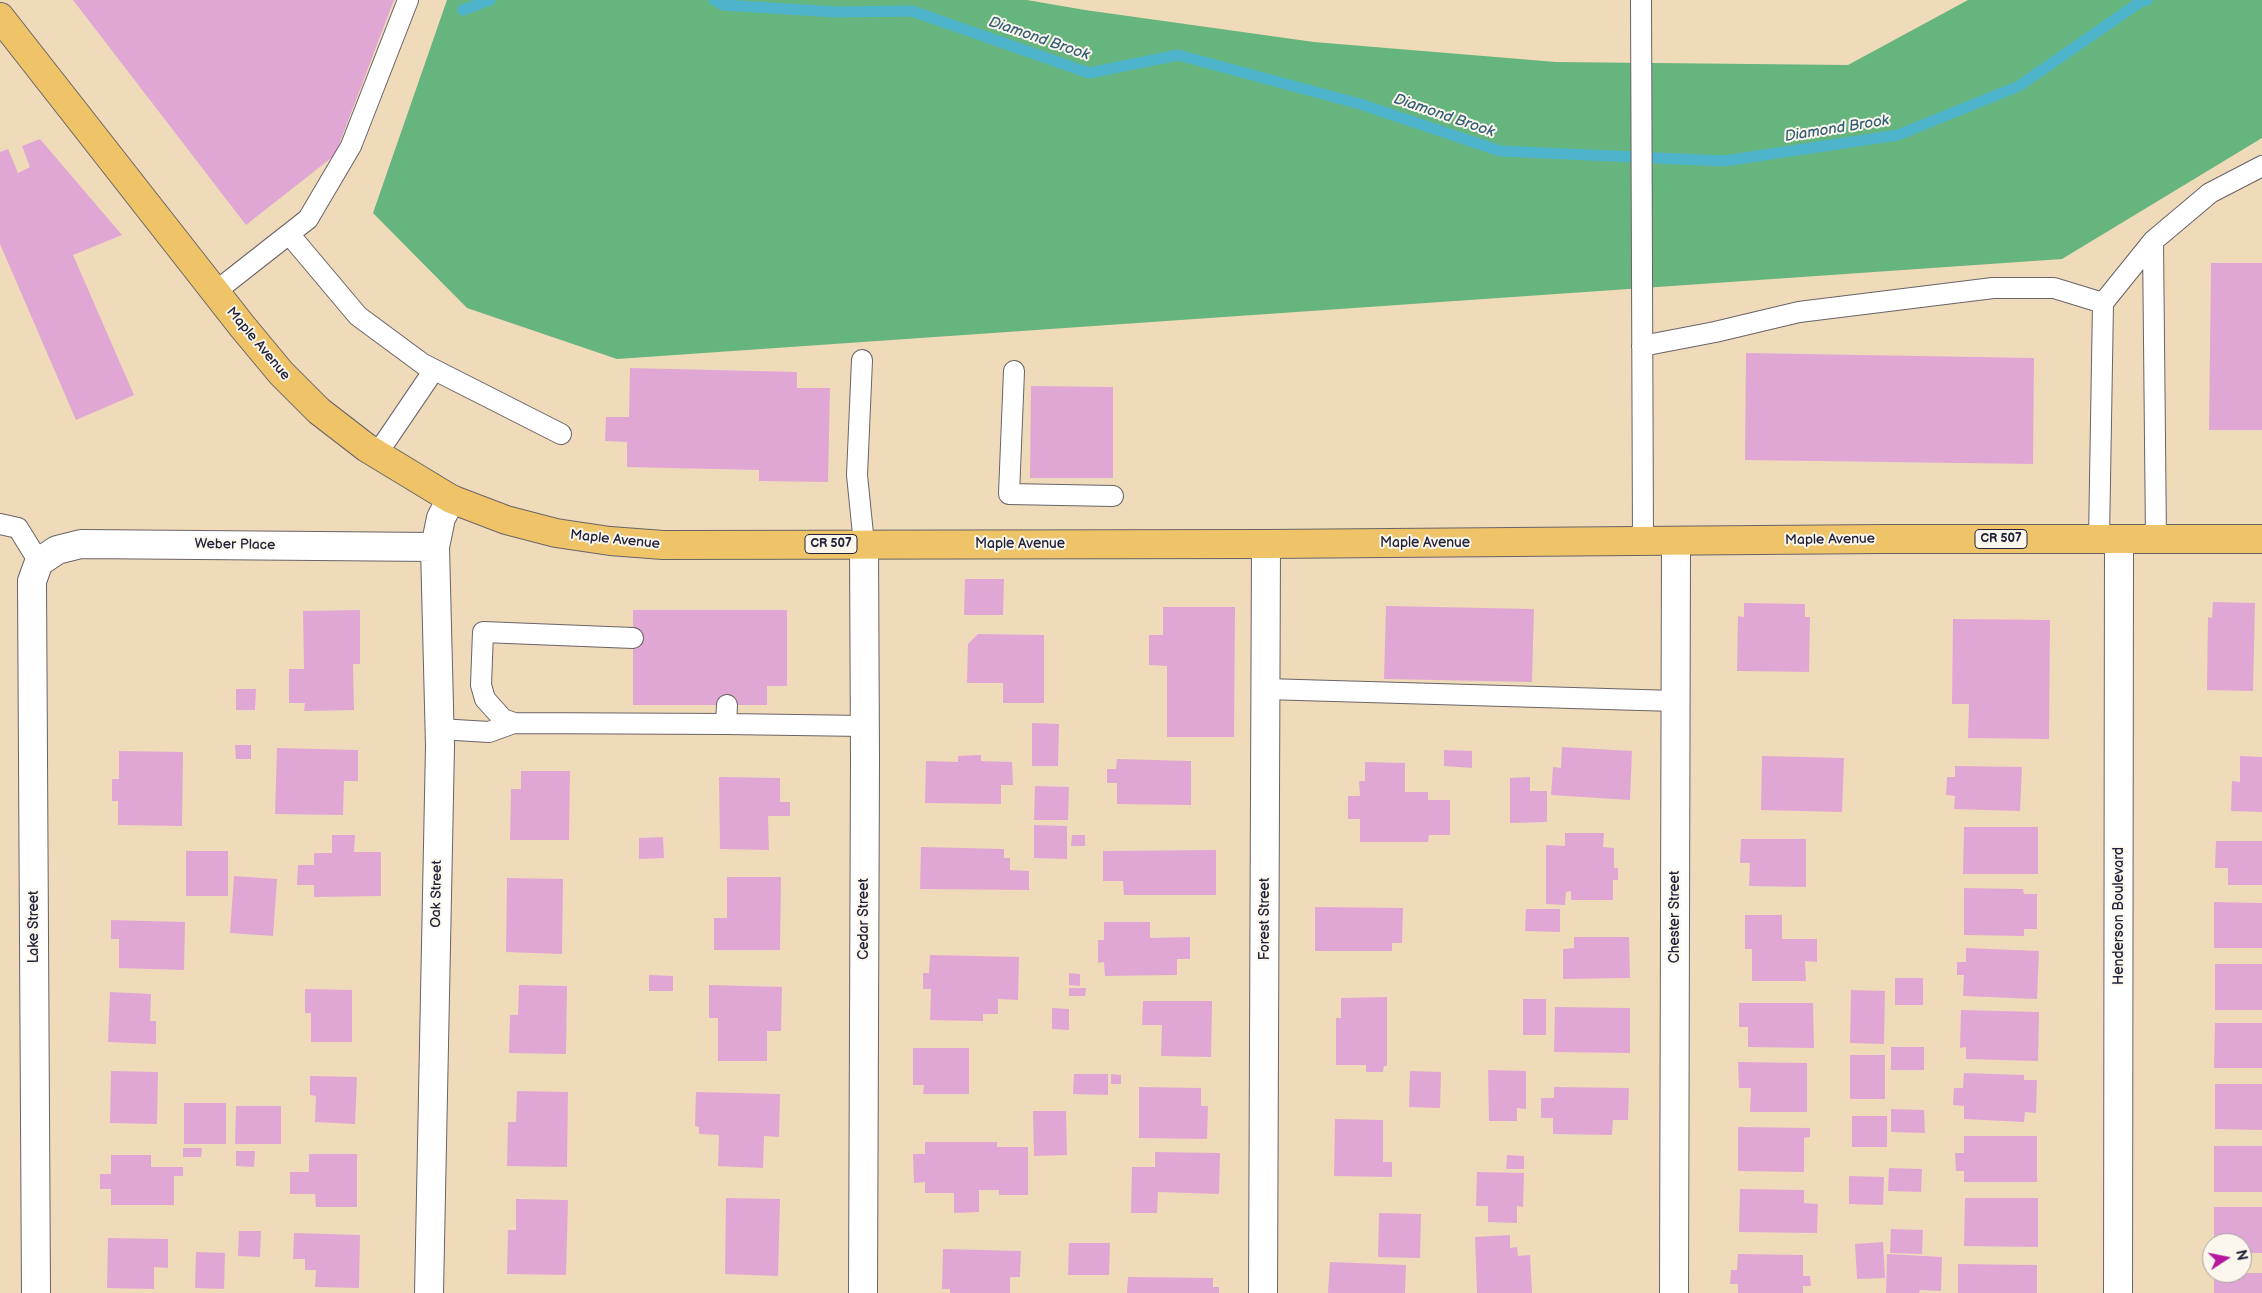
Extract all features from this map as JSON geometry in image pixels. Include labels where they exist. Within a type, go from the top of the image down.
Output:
[{"type":"main road","name":"Maple Avenue","points":[[0,17],[215,292],[281,373],[313,405],[377,454],[451,498],[506,520],[556,533],[610,541],[662,545],[2262,539]]},
{"type":"street","name":"Oak Street","points":[[430,1293],[439,730],[435,547],[441,518],[451,498]]},
{"type":"street","name":"Henderson Boulevard","points":[[2109,539],[2118,1293]]},
{"type":"street","name":"Chester Street","points":[[1674,1293],[1676,541]]},
{"type":"street","name":"Weber Place","points":[[39,562],[57,550],[81,544],[435,547]]},
{"type":"street","name":"Cedar Street","points":[[863,1293],[864,544]]},
{"type":"street","name":"Forest Street","points":[[1264,1293],[1266,544]]},
{"type":"street","name":"Lake Street","points":[[36,1293],[32,581],[39,562]]},
{"type":"lane","points":[[215,292],[308,219],[351,146],[408,0]]},
{"type":"lane","points":[[1641,0],[1643,541]]},
{"type":"lane","points":[[2109,539],[2103,303],[2153,241],[2210,193],[2262,166]]},
{"type":"lane","points":[[288,234],[358,316],[423,364],[561,434]]},
{"type":"lane","points":[[2153,241],[2156,539]]},
{"type":"lane","points":[[1642,346],[1715,332],[1799,312],[1993,288],[2054,288],[2103,303]]},
{"type":"lane","points":[[862,360],[857,476],[864,544]]},
{"type":"lane","points":[[377,454],[434,370]]},
{"type":"lane","points":[[1014,371],[1009,494],[1113,496]]},
{"type":"lane","points":[[0,524],[18,528],[39,562]]},
{"type":"lane","points":[[514,723],[503,719],[485,699],[481,685],[483,632],[633,638]]},
{"type":"lane","points":[[1265,689],[1676,701]]},
{"type":"lane","points":[[439,730],[489,732],[514,723],[727,714],[865,726]]},
{"type":"green space","points":[[447,0],[1027,0],[1314,42],[1556,62],[1848,65],[1968,0],[2262,0],[2262,138],[2062,259],[617,359],[467,308],[373,213]]},
{"type":"building","points":[[73,0],[394,0],[335,155],[246,225]]},
{"type":"building","points":[[40,139],[122,235],[73,255],[134,395],[76,420],[0,244],[0,152],[8,149],[18,173],[30,167],[22,146]]},
{"type":"building","points":[[2211,263],[2262,263],[2262,430],[2209,430]]},
{"type":"building","points":[[1746,353],[2034,358],[2033,464],[1745,460]]},
{"type":"building","points":[[630,368],[797,372],[797,388],[830,388],[828,482],[759,481],[759,470],[627,467],[627,442],[605,441],[606,417],[629,417]]},
{"type":"building","points":[[1031,386],[1113,387],[1113,478],[1030,478]]},
{"type":"building","points":[[965,579],[1004,579],[1003,615],[964,615]]},
{"type":"building","points":[[2213,602],[2255,603],[2253,691],[2207,690],[2208,617],[2212,618]]},
{"type":"building","points":[[1744,603],[1805,604],[1805,617],[1810,617],[1809,672],[1737,671],[1738,616],[1744,617]]},
{"type":"building","points":[[1386,606],[1534,609],[1532,682],[1384,679]]},
{"type":"building","points":[[1163,607],[1235,607],[1234,737],[1167,737],[1167,666],[1149,665],[1149,635],[1163,635]]},
{"type":"building","points":[[360,610],[360,664],[353,664],[354,710],[304,711],[305,703],[289,703],[289,669],[304,669],[303,611]]},
{"type":"building","points":[[633,610],[787,610],[787,686],[767,686],[767,705],[633,705]]},
{"type":"building","points":[[1953,619],[2050,620],[2049,739],[1968,738],[1969,704],[1952,704]]},
{"type":"building","points":[[978,634],[1044,635],[1044,703],[1003,703],[1003,683],[967,683],[968,644]]},
{"type":"building","points":[[236,689],[256,689],[255,710],[236,710]]},
{"type":"building","points":[[1032,723],[1059,724],[1058,766],[1032,766]]},
{"type":"building","points":[[235,745],[251,745],[251,759],[236,759]]},
{"type":"building","points":[[1562,747],[1632,751],[1630,800],[1551,795],[1553,767],[1561,768]]},
{"type":"building","points":[[277,748],[358,750],[358,781],[344,781],[343,815],[275,814]]},
{"type":"building","points":[[1444,750],[1472,751],[1472,768],[1444,766]]},
{"type":"building","points":[[119,751],[183,752],[182,826],[118,825],[118,801],[112,801],[112,779],[119,779]]},
{"type":"building","points":[[981,755],[981,761],[1012,762],[1013,785],[1001,785],[1001,804],[925,803],[926,761],[958,762],[958,756]]},
{"type":"building","points":[[1762,756],[1844,758],[1842,812],[1761,810]]},
{"type":"building","points":[[2240,756],[2262,757],[2262,812],[2231,811],[2232,781],[2240,782]]},
{"type":"building","points":[[1117,759],[1191,761],[1191,805],[1117,804],[1117,783],[1107,783],[1107,769],[1116,769]]},
{"type":"building","points":[[1365,762],[1405,763],[1405,792],[1428,792],[1428,800],[1450,800],[1450,835],[1429,835],[1428,842],[1360,842],[1360,819],[1348,819],[1348,796],[1360,796],[1359,781],[1365,781]]},
{"type":"building","points":[[1955,766],[2022,767],[2020,811],[1954,809],[1955,796],[1946,795],[1947,777],[1955,777]]},
{"type":"building","points":[[521,771],[570,771],[569,840],[510,840],[511,789],[521,789]]},
{"type":"building","points":[[719,777],[780,778],[780,802],[790,802],[790,816],[768,816],[769,850],[720,849]]},
{"type":"building","points":[[1530,777],[1530,791],[1547,791],[1547,822],[1510,823],[1510,778]]},
{"type":"building","points":[[1035,786],[1069,787],[1068,820],[1034,820]]},
{"type":"building","points":[[1034,825],[1067,826],[1067,859],[1034,858]]},
{"type":"building","points":[[1964,827],[2038,827],[2038,874],[1963,874]]},
{"type":"building","points":[[1565,833],[1604,833],[1603,847],[1614,848],[1614,868],[1618,868],[1618,880],[1613,880],[1613,900],[1571,900],[1571,891],[1566,892],[1565,905],[1546,904],[1546,845],[1565,846]]},
{"type":"building","points":[[332,835],[355,835],[354,852],[381,852],[381,896],[314,897],[314,885],[297,885],[298,865],[314,865],[314,853],[332,853]]},
{"type":"building","points":[[1072,835],[1085,835],[1085,846],[1071,846]]},
{"type":"building","points":[[663,837],[664,858],[639,859],[639,838]]},
{"type":"building","points":[[1741,839],[1806,839],[1806,887],[1749,886],[1750,863],[1740,863]]},
{"type":"building","points":[[2216,841],[2262,841],[2262,885],[2228,885],[2228,868],[2215,868]]},
{"type":"building","points":[[921,847],[1004,849],[1004,858],[1010,858],[1010,870],[1029,871],[1029,890],[920,889]]},
{"type":"building","points":[[1216,850],[1216,895],[1124,895],[1123,881],[1103,881],[1103,851]]},
{"type":"building","points":[[186,851],[228,851],[228,896],[186,896]]},
{"type":"building","points":[[234,876],[277,879],[273,936],[230,933]]},
{"type":"building","points":[[727,877],[781,877],[780,950],[714,950],[714,918],[727,918]]},
{"type":"building","points":[[507,878],[563,879],[562,954],[506,952]]},
{"type":"building","points":[[1964,888],[2023,889],[2024,894],[2037,894],[2037,929],[2024,929],[2024,936],[1964,935]]},
{"type":"building","points":[[2214,902],[2262,903],[2262,948],[2214,948]]},
{"type":"building","points":[[1315,907],[1403,908],[1402,943],[1392,943],[1392,951],[1315,951]]},
{"type":"building","points":[[1526,909],[1560,909],[1560,932],[1525,931]]},
{"type":"building","points":[[1745,915],[1782,915],[1782,939],[1817,939],[1817,962],[1805,961],[1806,981],[1752,981],[1752,949],[1745,949]]},
{"type":"building","points":[[111,920],[185,922],[184,970],[119,968],[119,939],[111,939]]},
{"type":"building","points":[[1104,922],[1150,922],[1150,938],[1190,937],[1190,959],[1177,959],[1177,975],[1105,976],[1104,962],[1098,963],[1098,940],[1104,940]]},
{"type":"building","points":[[1574,937],[1629,937],[1630,978],[1563,979],[1563,949],[1574,948]]},
{"type":"building","points":[[1966,948],[2039,951],[2037,999],[1963,996],[1964,975],[1957,975],[1957,962],[1966,962]]},
{"type":"building","points":[[930,955],[1019,957],[1018,1000],[998,999],[998,1014],[983,1014],[983,1021],[930,1020],[931,989],[923,989],[923,973],[929,973]]},
{"type":"building","points":[[2215,964],[2262,964],[2262,1010],[2215,1010]]},
{"type":"building","points":[[1069,973],[1080,974],[1080,986],[1069,985]]},
{"type":"building","points":[[649,975],[673,976],[673,991],[649,991]]},
{"type":"building","points":[[1895,978],[1923,978],[1923,1005],[1895,1005]]},
{"type":"building","points":[[519,985],[567,986],[566,1054],[509,1053],[510,1015],[518,1015]]},
{"type":"building","points":[[709,985],[782,987],[781,1031],[767,1031],[767,1061],[718,1061],[718,1018],[709,1018]]},
{"type":"building","points":[[1069,988],[1086,988],[1085,996],[1069,996]]},
{"type":"building","points":[[305,989],[352,990],[352,1042],[311,1042],[311,1013],[305,1013]]},
{"type":"building","points":[[1851,990],[1885,991],[1884,1044],[1850,1043]]},
{"type":"building","points":[[110,992],[151,994],[150,1021],[156,1021],[156,1044],[108,1042]]},
{"type":"building","points":[[1387,997],[1387,1066],[1384,1066],[1383,1072],[1366,1072],[1366,1065],[1336,1065],[1336,1018],[1341,1018],[1341,998]]},
{"type":"building","points":[[1523,999],[1546,999],[1546,1035],[1523,1035]]},
{"type":"building","points":[[1143,1001],[1212,1001],[1211,1057],[1161,1056],[1162,1025],[1142,1025]]},
{"type":"building","points":[[1739,1003],[1813,1003],[1814,1048],[1748,1047],[1748,1027],[1739,1027]]},
{"type":"building","points":[[1555,1007],[1630,1008],[1630,1053],[1554,1052]]},
{"type":"building","points":[[1052,1008],[1069,1009],[1069,1030],[1052,1029]]},
{"type":"building","points":[[1961,1010],[2039,1012],[2038,1061],[1966,1059],[1966,1047],[1960,1048]]},
{"type":"building","points":[[2215,1023],[2262,1023],[2262,1068],[2214,1068]]},
{"type":"building","points":[[1891,1047],[1924,1047],[1924,1070],[1891,1070]]},
{"type":"building","points":[[913,1048],[969,1048],[969,1094],[923,1094],[924,1085],[913,1085]]},
{"type":"building","points":[[1850,1055],[1885,1055],[1885,1099],[1850,1099]]},
{"type":"building","points":[[1738,1062],[1807,1063],[1807,1112],[1750,1112],[1751,1088],[1739,1088]]},
{"type":"building","points":[[1488,1070],[1526,1071],[1526,1109],[1517,1108],[1517,1121],[1489,1121]]},
{"type":"building","points":[[111,1071],[158,1072],[157,1124],[110,1123]]},
{"type":"building","points":[[1410,1071],[1441,1072],[1440,1108],[1409,1107]]},
{"type":"building","points":[[1964,1073],[2024,1075],[2024,1080],[2037,1080],[2036,1113],[2025,1112],[2024,1122],[1964,1119],[1964,1106],[1953,1105],[1954,1088],[1963,1088]]},
{"type":"building","points":[[1074,1074],[1108,1074],[1108,1095],[1073,1094]]},
{"type":"building","points":[[1111,1074],[1121,1075],[1121,1084],[1111,1084]]},
{"type":"building","points":[[310,1076],[357,1077],[355,1124],[315,1122],[316,1096],[310,1095]]},
{"type":"building","points":[[2215,1084],[2262,1084],[2262,1130],[2215,1129]]},
{"type":"building","points":[[1139,1087],[1201,1088],[1201,1106],[1208,1106],[1207,1139],[1139,1138]]},
{"type":"building","points":[[1554,1087],[1629,1088],[1628,1120],[1613,1120],[1612,1135],[1553,1134],[1553,1118],[1541,1118],[1541,1098],[1554,1098]]},
{"type":"building","points":[[517,1091],[568,1092],[567,1167],[507,1166],[508,1122],[516,1122]]},
{"type":"building","points":[[696,1092],[780,1094],[779,1137],[764,1136],[763,1168],[718,1166],[719,1135],[699,1134],[699,1127],[695,1126]]},
{"type":"building","points":[[184,1103],[226,1103],[226,1144],[184,1144]]},
{"type":"building","points":[[236,1106],[281,1106],[281,1144],[235,1144]]},
{"type":"building","points":[[1891,1109],[1924,1110],[1925,1133],[1891,1132]]},
{"type":"building","points":[[1033,1111],[1066,1111],[1067,1155],[1034,1156]]},
{"type":"building","points":[[1852,1116],[1887,1116],[1887,1147],[1852,1147]]},
{"type":"building","points":[[1335,1119],[1383,1120],[1383,1162],[1392,1162],[1392,1177],[1334,1176]]},
{"type":"building","points":[[1738,1127],[1810,1128],[1810,1137],[1804,1138],[1804,1172],[1738,1171]]},
{"type":"building","points":[[1964,1136],[2037,1136],[2037,1182],[1964,1182],[1964,1171],[1956,1171],[1955,1153],[1964,1153]]},
{"type":"building","points":[[925,1142],[997,1142],[997,1147],[1028,1147],[1028,1195],[999,1195],[999,1190],[979,1190],[979,1212],[954,1213],[954,1193],[925,1193],[925,1182],[914,1183],[913,1154],[925,1154]]},
{"type":"building","points":[[2214,1146],[2262,1146],[2262,1192],[2214,1192]]},
{"type":"building","points":[[183,1148],[202,1148],[201,1157],[183,1157]]},
{"type":"building","points":[[236,1151],[255,1151],[254,1167],[236,1166]]},
{"type":"building","points":[[1155,1152],[1220,1153],[1219,1194],[1158,1192],[1157,1213],[1131,1213],[1132,1167],[1155,1167]]},
{"type":"building","points":[[309,1154],[357,1154],[357,1207],[316,1207],[315,1194],[290,1194],[290,1172],[309,1172]]},
{"type":"building","points":[[111,1155],[151,1155],[151,1167],[183,1167],[183,1176],[174,1176],[174,1205],[111,1205],[111,1189],[100,1189],[100,1174],[111,1174]]},
{"type":"building","points":[[1507,1155],[1524,1156],[1524,1169],[1506,1169]]},
{"type":"building","points":[[1889,1168],[1922,1169],[1921,1192],[1888,1191]]},
{"type":"building","points":[[1477,1172],[1524,1173],[1523,1207],[1517,1206],[1517,1223],[1488,1222],[1488,1206],[1476,1206]]},
{"type":"building","points":[[1849,1176],[1884,1177],[1883,1205],[1849,1204]]},
{"type":"building","points":[[1740,1189],[1804,1190],[1804,1203],[1818,1204],[1817,1233],[1739,1232]]},
{"type":"building","points":[[726,1198],[780,1199],[778,1276],[725,1274]]},
{"type":"building","points":[[1965,1198],[2038,1198],[2038,1247],[1964,1246]]},
{"type":"building","points":[[516,1199],[568,1200],[566,1275],[507,1274],[508,1230],[516,1230]]},
{"type":"building","points":[[2214,1207],[2262,1207],[2262,1253],[2252,1253],[2252,1233],[2214,1233]]},
{"type":"building","points":[[1379,1213],[1421,1214],[1420,1258],[1378,1257]]},
{"type":"building","points":[[1891,1229],[1923,1230],[1922,1254],[1890,1253]]},
{"type":"building","points":[[239,1231],[261,1231],[260,1257],[238,1256]]},
{"type":"building","points":[[294,1233],[360,1235],[359,1288],[315,1287],[316,1270],[305,1270],[305,1259],[293,1259]]},
{"type":"building","points":[[1510,1235],[1510,1248],[1517,1247],[1518,1256],[1530,1255],[1532,1293],[1477,1293],[1475,1237]]},
{"type":"building","points":[[108,1238],[168,1239],[168,1268],[154,1267],[154,1289],[107,1288]]},
{"type":"building","points":[[1883,1242],[1885,1278],[1857,1279],[1855,1244]]},
{"type":"building","points":[[1069,1243],[1110,1243],[1109,1275],[1068,1275]]},
{"type":"building","points":[[943,1249],[1021,1251],[1020,1277],[1010,1277],[1010,1293],[950,1293],[950,1289],[942,1289]]},
{"type":"building","points":[[196,1252],[225,1253],[224,1289],[195,1288]]},
{"type":"building","points":[[1738,1254],[1803,1255],[1803,1276],[1810,1276],[1811,1286],[1803,1286],[1803,1293],[1738,1293],[1738,1284],[1730,1284],[1731,1270],[1737,1270]]},
{"type":"building","points":[[1887,1254],[1942,1257],[1941,1291],[1920,1290],[1919,1293],[1886,1293]]},
{"type":"building","points":[[1330,1262],[1406,1265],[1405,1293],[1328,1293]]},
{"type":"building","points":[[1958,1264],[2037,1265],[2037,1293],[1958,1293]]},
{"type":"building","points":[[2252,1273],[2262,1273],[2262,1293],[2214,1293],[2214,1283],[2252,1283]]},
{"type":"building","points":[[1128,1277],[1213,1278],[1213,1287],[1219,1287],[1219,1293],[1127,1293]]},
{"type":"waterway","name":"Diamond Brook","points":[[463,10],[490,0]]},
{"type":"waterway","name":"Diamond Brook","points":[[714,0],[723,5],[836,12],[912,11],[1089,73],[1178,55],[1360,104],[1500,151],[1724,161],[1898,135],[2019,86],[2140,2],[2147,0]]}]
